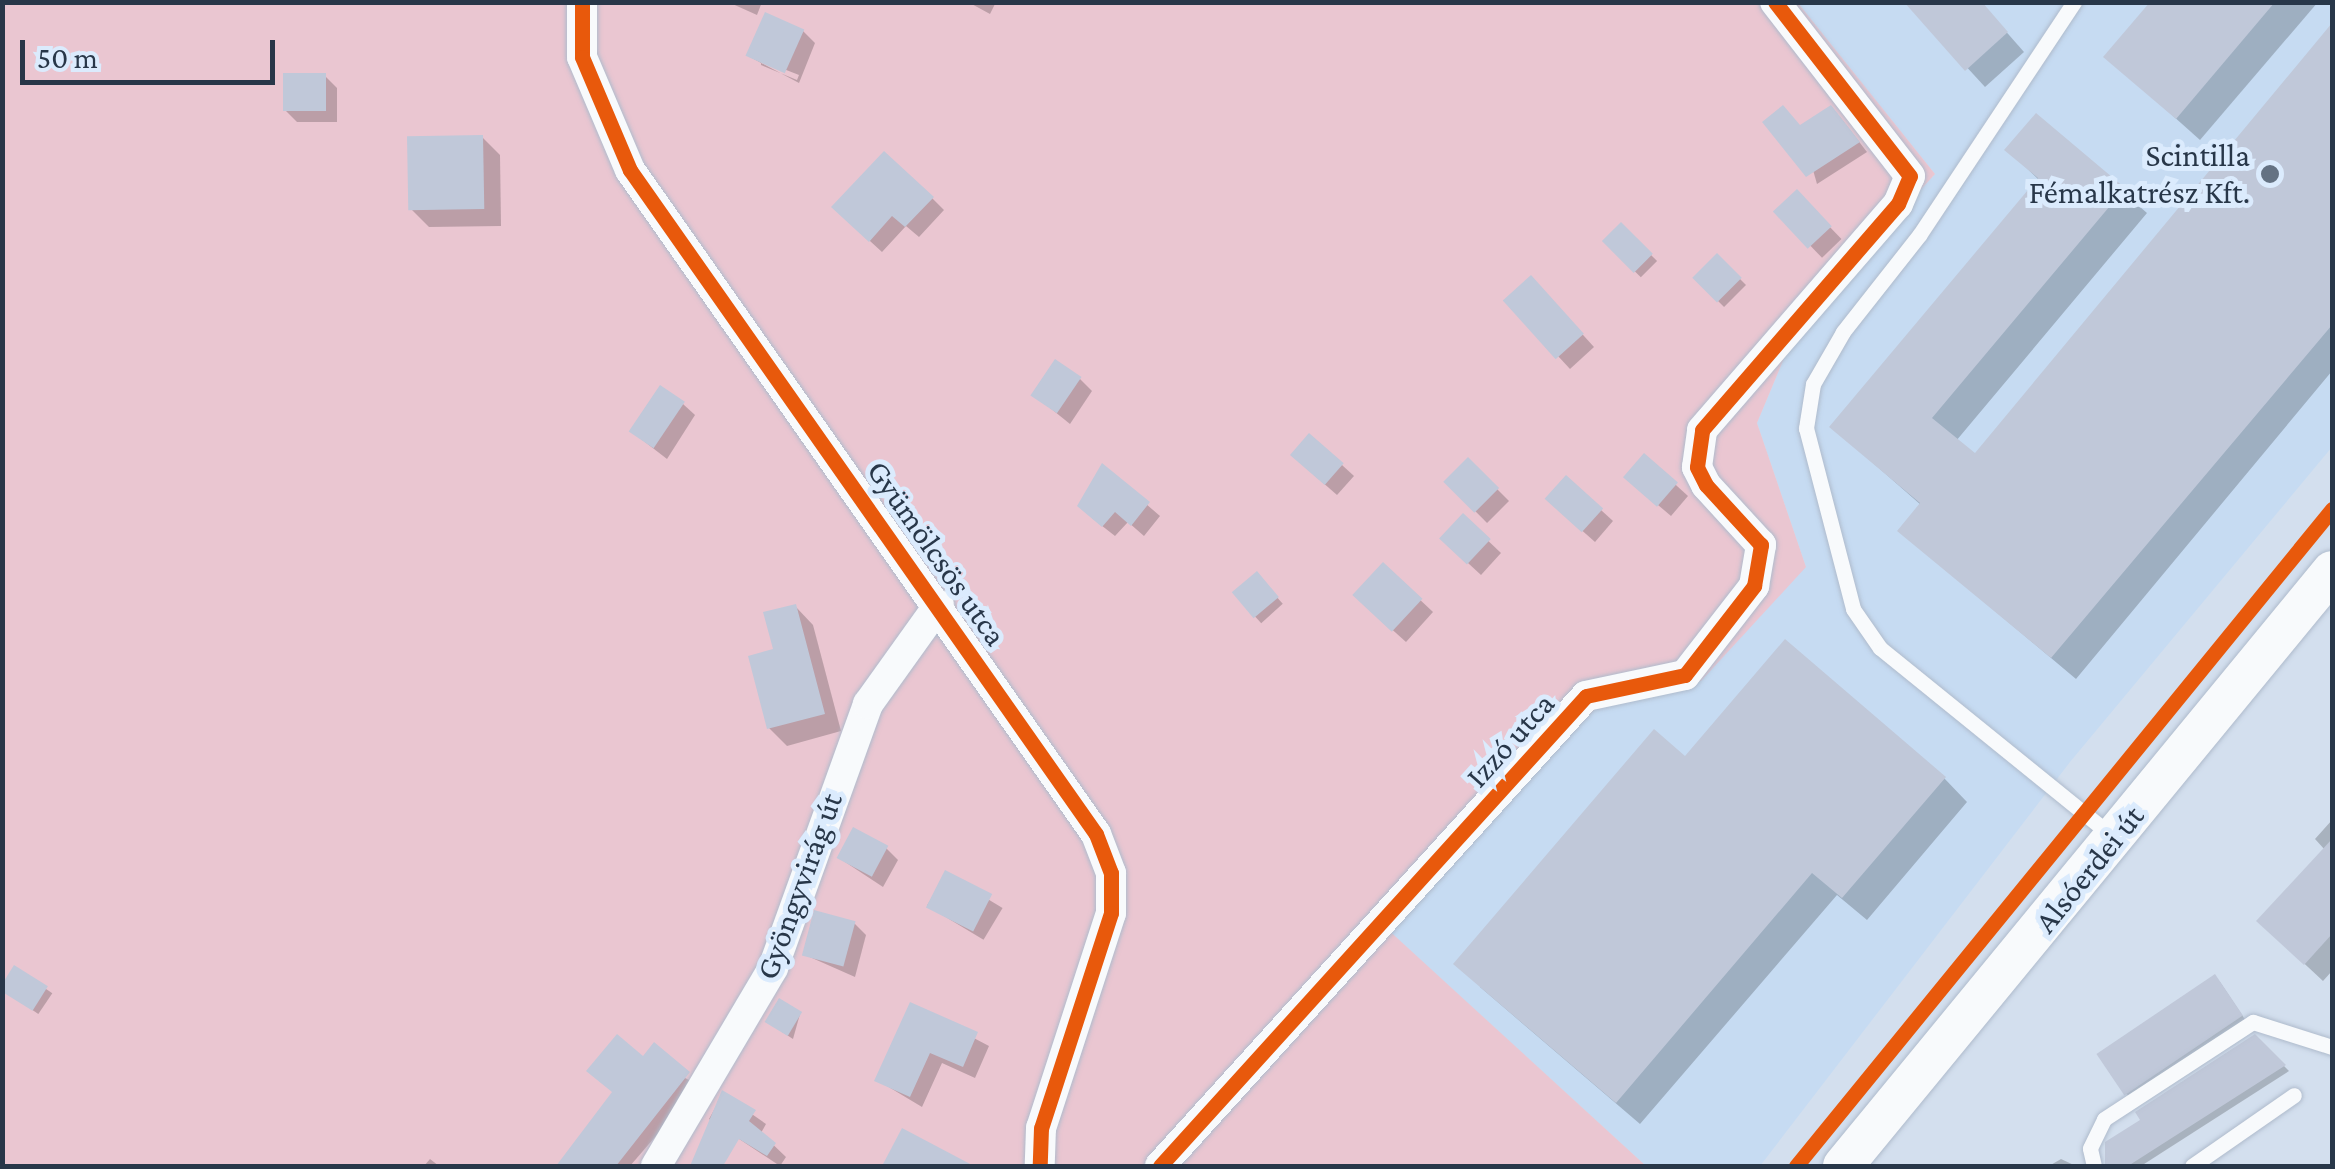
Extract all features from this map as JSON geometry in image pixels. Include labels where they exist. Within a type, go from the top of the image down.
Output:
[{"type":"main road","name":"Alsóerdei út","points":[[1843,1166],[2332,571]]},
{"type":"street","name":"Gyümölcsös utca","points":[[582,2],[582,56],[630,170],[939,605],[1096,834],[1111,873],[1110,914],[1041,1128],[1040,1166]]},
{"type":"street","name":"Izzó utca","points":[[1160,1166],[1586,696],[1685,675],[1754,586],[1761,544],[1706,485],[1697,466],[1702,430],[1898,204],[1910,176],[1775,2]]},
{"type":"street","name":"Gyöngyvirág út","points":[[656,1166],[773,968],[868,704],[939,605]]},
{"type":"lane","points":[[2074,2],[1920,234],[1842,332],[1813,384],[1806,428],[1853,609],[1880,648],[2115,838]]},
{"type":"lane","points":[[2094,1166],[2090,1148],[2104,1119],[2254,1022],[2332,1047]]},
{"type":"lane","points":[[2192,1166],[2294,1095]]},
{"type":"shaded area","points":[[2,3],[1798,3],[1935,174],[1798,325],[1757,423],[1806,567],[1701,681],[1606,698],[1384,926],[1646,1166],[3,1166]]},
{"type":"shaded area","points":[[1798,3],[2332,3],[2332,447],[2070,762],[1760,1166],[1646,1166],[1383,926],[1606,698],[1806,567],[1757,423],[1798,325],[1935,174]]},
{"type":"building","points":[[1904,2],[1982,2],[2008,32],[1965,71]]},
{"type":"building","points":[[2150,2],[2275,2],[2176,119],[2103,57]]},
{"type":"building","points":[[765,12],[804,29],[785,73],[745,56]]},
{"type":"building","points":[[2332,23],[2332,325],[2051,658],[1897,531],[1920,503],[1829,427],[2038,178],[2004,150],[2036,113],[2125,188],[1932,418],[1975,453]]},
{"type":"building","points":[[283,73],[326,73],[326,111],[283,111]]},
{"type":"building","points":[[1783,105],[1800,125],[1831,105],[1860,142],[1806,177],[1762,122]]},
{"type":"building","points":[[483,135],[484,209],[408,210],[407,136]]},
{"type":"building","points":[[884,151],[934,197],[905,227],[892,216],[869,242],[831,207]]},
{"type":"building","points":[[1797,189],[1832,226],[1808,249],[1773,212]]},
{"type":"building","points":[[1621,222],[1653,254],[1634,273],[1602,241]]},
{"type":"building","points":[[1717,253],[1742,278],[1717,302],[1692,278]]},
{"type":"building","points":[[1531,275],[1584,334],[1556,359],[1503,300]]},
{"type":"building","points":[[1055,359],[1082,377],[1057,413],[1030,395]]},
{"type":"building","points":[[660,385],[685,402],[654,448],[629,431]]},
{"type":"building","points":[[1309,433],[1344,463],[1325,485],[1290,455]]},
{"type":"building","points":[[1644,453],[1678,483],[1657,507],[1623,477]]},
{"type":"building","points":[[1468,457],[1499,488],[1474,513],[1443,482]]},
{"type":"building","points":[[1102,463],[1150,502],[1131,526],[1115,512],[1102,527],[1077,506]]},
{"type":"building","points":[[1566,475],[1603,508],[1582,532],[1545,499]]},
{"type":"building","points":[[1463,513],[1491,539],[1467,565],[1439,539]]},
{"type":"building","points":[[1383,562],[1422,599],[1392,632],[1352,595]]},
{"type":"building","points":[[1257,571],[1279,597],[1254,618],[1232,592]]},
{"type":"building","points":[[796,604],[825,714],[767,729],[748,656],[773,649],[763,612]]},
{"type":"building","points":[[1785,639],[1946,777],[1842,898],[1812,873],[1616,1103],[1453,964],[1654,729],[1685,756]]},
{"type":"building","points":[[853,827],[888,846],[872,877],[837,858]]},
{"type":"building","points":[[2332,839],[2332,934],[2304,965],[2256,921]]},
{"type":"building","points":[[945,870],[992,894],[973,931],[926,907]]},
{"type":"building","points":[[814,910],[856,921],[843,967],[802,955]]},
{"type":"building","points":[[14,965],[48,986],[33,1011],[2,992],[2,984]]},
{"type":"building","points":[[2215,974],[2243,1015],[2124,1095],[2096,1054]]},
{"type":"building","points":[[779,998],[802,1012],[788,1036],[765,1022]]},
{"type":"building","points":[[910,1002],[978,1032],[963,1067],[930,1053],[910,1097],[874,1081]]},
{"type":"building","points":[[617,1034],[643,1056],[654,1042],[690,1072],[616,1166],[556,1166],[612,1092],[586,1071]]},
{"type":"building","points":[[2255,1034],[2286,1065],[2128,1166],[2105,1166],[2105,1142],[2140,1120],[2135,1112]]},
{"type":"building","points":[[722,1090],[756,1110],[749,1121],[776,1143],[767,1156],[739,1139],[723,1166],[690,1166]]},
{"type":"building","points":[[902,1128],[974,1166],[882,1166]]},
{"type":"cycle path","points":[[582,2],[582,57],[630,170],[1096,834],[1111,873],[1111,913],[1041,1128],[1040,1166]]},
{"type":"cycle path","points":[[1160,1166],[1586,696],[1685,675],[1754,586],[1761,545],[1706,485],[1697,467],[1702,430],[1898,204],[1910,176],[1775,2]]},
{"type":"cycle path","points":[[1796,1166],[2332,509]]},
{"type":"place","name":"Scintilla Fémalkatrész Kft.","points":[[2270,174]]}]
